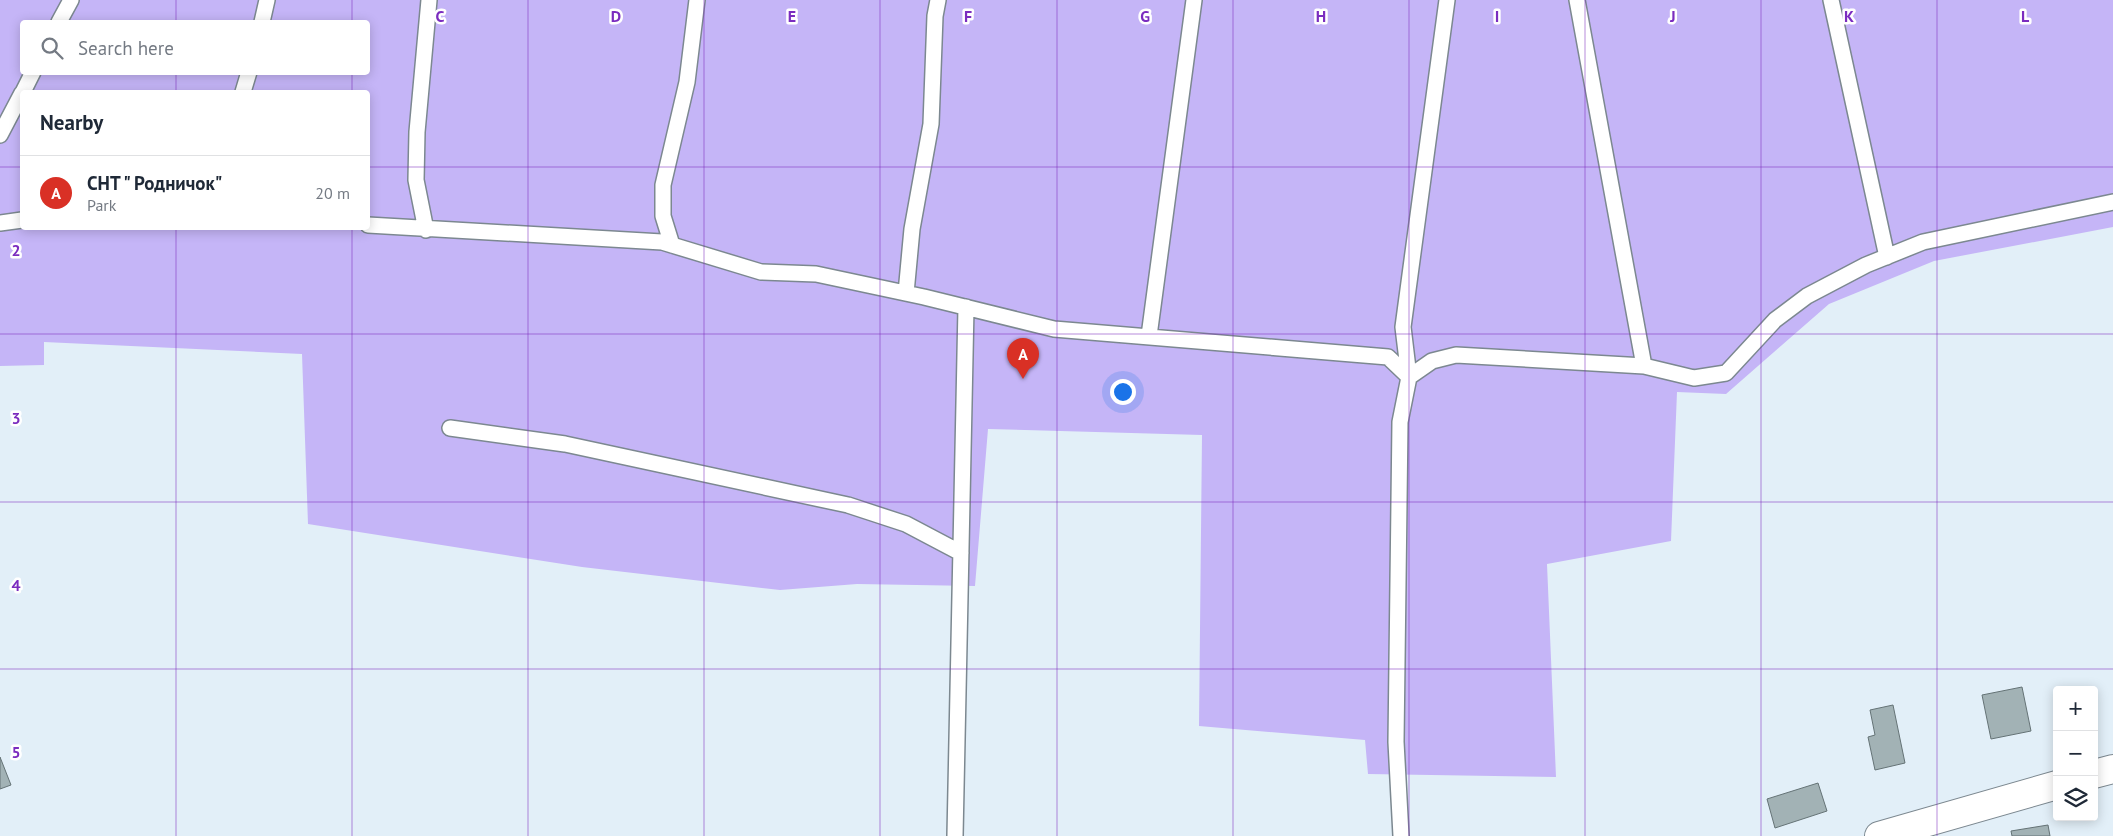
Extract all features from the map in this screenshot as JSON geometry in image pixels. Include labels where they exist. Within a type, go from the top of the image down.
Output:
[{"type":"street","points":[[2098,773],[2113,769]]},
{"type":"street","points":[[1879,836],[2053,786]]},
{"type":"lane","points":[[60,20],[71,0]]},
{"type":"lane","points":[[262,20],[267,0]]},
{"type":"lane","points":[[426,230],[416,180],[417,132],[429,0]]},
{"type":"lane","points":[[672,245],[663,216],[663,185],[687,82],[697,0]]},
{"type":"lane","points":[[906,293],[912,229],[931,124],[935,16],[938,0]]},
{"type":"lane","points":[[1149,336],[1194,0]]},
{"type":"lane","points":[[1401,836],[1396,742],[1400,422],[1410,377],[1403,327],[1447,0]]},
{"type":"lane","points":[[1577,0],[1644,366]]},
{"type":"lane","points":[[1831,0],[1887,257]]},
{"type":"lane","points":[[24,90],[32,75]]},
{"type":"lane","points":[[244,90],[248,75]]},
{"type":"lane","points":[[0,135],[20,98]]},
{"type":"lane","points":[[1410,377],[1432,361],[1456,355],[1644,366],[1694,378],[1726,373],[1775,320],[1807,296],[1866,265],[1923,242],[2113,202]]},
{"type":"lane","points":[[0,222],[20,220]]},
{"type":"lane","points":[[370,225],[426,230],[662,242],[761,272],[816,274],[906,293],[1054,329],[1388,356],[1410,377]]},
{"type":"lane","points":[[955,836],[966,307]]},
{"type":"lane","points":[[450,428],[565,444],[848,505],[906,524],[961,553]]},
{"type":"shaded area","points":[[0,0],[2113,0],[2113,227],[1934,261],[1829,304],[1726,394],[1677,392],[1671,541],[1547,564],[1556,777],[1368,774],[1365,740],[1199,726],[1202,435],[988,429],[975,586],[857,584],[780,590],[582,567],[308,524],[302,354],[44,342],[44,365],[0,366]]},
{"type":"building","points":[[2022,687],[2031,731],[1991,739],[1982,695]]},
{"type":"building","points":[[1893,705],[1905,763],[1875,770],[1868,737],[1875,735],[1870,710]]},
{"type":"building","points":[[0,757],[11,785],[0,789]]},
{"type":"building","points":[[1818,783],[1827,811],[1775,828],[1767,799]]},
{"type":"building","points":[[2048,825],[2050,836],[2012,836],[2011,831]]},
{"type":"place","name":"СНТ \" Родничок\"","points":[[1023,379]]}]
